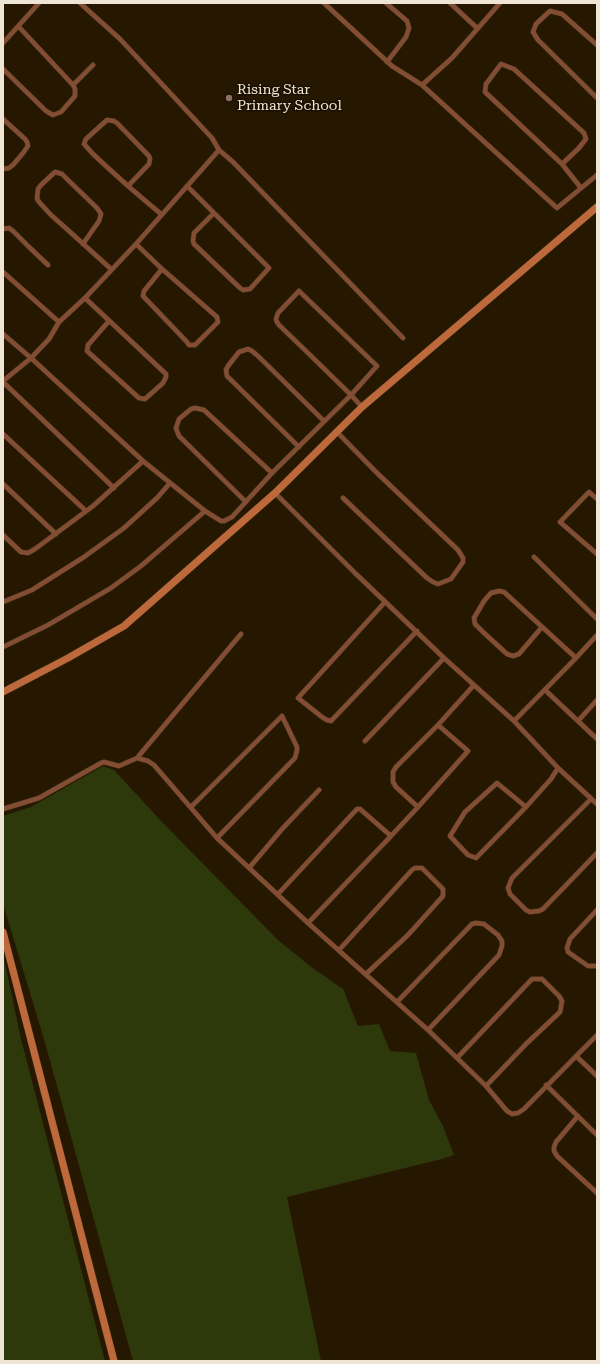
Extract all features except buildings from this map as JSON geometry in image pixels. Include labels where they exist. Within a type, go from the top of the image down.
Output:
[{"type":"main road","points":[[3,692],[68,658],[124,626],[275,493],[362,407],[597,207]]},
{"type":"main road","points":[[3,932],[114,1361]]},
{"type":"street","points":[[3,43],[39,3]]},
{"type":"street","points":[[80,3],[120,39],[212,138],[219,150],[239,167],[403,338]]},
{"type":"street","points":[[324,3],[388,62],[422,84],[557,208],[597,176]]},
{"type":"street","points":[[386,3],[407,21],[409,28],[406,37],[388,62]]},
{"type":"street","points":[[450,3],[477,28]]},
{"type":"street","points":[[422,84],[452,58],[500,3]]},
{"type":"street","points":[[597,45],[562,14],[550,11],[536,24],[533,32],[538,40],[597,98]]},
{"type":"street","points":[[3,69],[46,111],[53,115],[61,112],[73,100],[76,93],[73,85],[19,27]]},
{"type":"street","points":[[562,164],[586,139],[584,133],[514,69],[501,64],[486,84],[485,92],[562,164],[581,188]]},
{"type":"street","points":[[73,85],[93,66]]},
{"type":"street","points":[[3,119],[25,139],[28,146],[13,165],[3,169]]},
{"type":"street","points":[[128,186],[149,164],[150,159],[149,156],[114,120],[107,120],[86,139],[84,144],[128,186],[161,214]]},
{"type":"street","points":[[114,488],[3,381],[31,358],[49,339],[59,322],[85,298],[136,244],[219,150]]},
{"type":"street","points":[[83,244],[99,221],[101,214],[97,208],[67,178],[62,174],[55,172],[38,189],[37,199],[47,211],[83,244],[111,269]]},
{"type":"street","points":[[187,186],[214,213],[269,268],[250,289],[243,290],[240,288],[194,244],[194,233],[214,213]]},
{"type":"street","points":[[3,229],[9,228],[13,231],[48,265]]},
{"type":"street","points":[[136,244],[162,269],[218,317],[218,322],[195,345],[187,342],[143,296],[144,291],[162,269]]},
{"type":"street","points":[[3,272],[59,322]]},
{"type":"street","points":[[3,334],[143,461],[205,511],[217,519],[224,521],[232,517],[272,473],[351,395],[377,366],[299,291],[278,313],[276,319],[277,322],[351,395],[362,407]]},
{"type":"street","points":[[85,298],[166,374],[163,383],[145,399],[138,398],[87,351],[88,345],[109,321]]},
{"type":"street","points":[[299,446],[227,376],[226,370],[228,366],[240,352],[248,349],[252,351],[324,421]]},
{"type":"street","points":[[246,502],[179,436],[176,428],[180,419],[191,409],[195,408],[204,410],[272,473]]},
{"type":"street","points":[[337,432],[376,472],[458,550],[463,558],[463,562],[451,579],[438,584],[433,582],[343,498]]},
{"type":"street","points":[[3,434],[86,511]]},
{"type":"street","points":[[3,535],[19,550],[28,553],[86,511],[143,461]]},
{"type":"street","points":[[3,602],[32,590],[84,557],[124,528],[170,483]]},
{"type":"street","points":[[3,484],[56,534]]},
{"type":"street","points":[[597,499],[589,492],[560,522],[597,554]]},
{"type":"street","points":[[275,493],[385,602],[514,721],[558,768],[597,804]]},
{"type":"street","points":[[3,647],[48,625],[111,588],[141,566],[205,511]]},
{"type":"street","points":[[534,557],[597,619]]},
{"type":"street","points":[[542,628],[519,654],[513,656],[507,654],[479,628],[475,624],[474,618],[484,601],[491,593],[499,591],[509,597],[576,658]]},
{"type":"street","points":[[385,602],[298,698],[326,720],[331,721],[417,631]]},
{"type":"street","points":[[3,809],[39,798],[101,763],[104,762],[119,766],[137,758],[241,634]]},
{"type":"street","points":[[514,721],[597,635]]},
{"type":"street","points":[[365,741],[444,658]]},
{"type":"street","points":[[418,807],[396,787],[393,782],[393,772],[396,767],[438,725],[474,685]]},
{"type":"street","points":[[545,690],[597,739]]},
{"type":"street","points":[[578,721],[597,700]]},
{"type":"street","points":[[191,807],[282,716],[297,747],[295,758],[217,838]]},
{"type":"street","points":[[308,923],[418,807],[468,751],[438,725]]},
{"type":"street","points":[[137,758],[145,759],[154,765],[217,838],[308,923],[428,1030],[486,1086],[507,1111],[512,1114],[518,1113],[524,1109],[597,1035]]},
{"type":"street","points":[[526,807],[497,783],[465,812],[450,836],[468,855],[476,858],[526,807],[551,779],[558,768]]},
{"type":"street","points":[[249,868],[283,828],[319,790]]},
{"type":"street","points":[[591,798],[512,878],[508,888],[510,894],[526,910],[530,912],[539,911],[543,909],[597,853]]},
{"type":"street","points":[[278,894],[357,809],[360,809],[391,836]]},
{"type":"street","points":[[339,950],[412,870],[415,868],[422,868],[443,889],[443,896],[408,935],[366,974]]},
{"type":"street","points":[[597,910],[570,939],[567,948],[568,952],[588,966],[597,966]]},
{"type":"street","points":[[397,1002],[472,924],[484,924],[498,935],[502,941],[499,955],[428,1030]]},
{"type":"street","points":[[457,1058],[532,979],[542,979],[560,996],[562,1003],[560,1012],[526,1044],[486,1086]]},
{"type":"street","points":[[576,1056],[597,1076]]},
{"type":"street","points":[[546,1085],[597,1135]]},
{"type":"street","points":[[578,1116],[556,1142],[554,1151],[557,1156],[597,1193]]},
{"type":"green space","points":[[103,766],[114,770],[162,822],[278,940],[310,966],[343,989],[358,1026],[379,1024],[390,1051],[416,1053],[429,1100],[443,1126],[454,1155],[287,1197],[321,1361],[133,1361],[44,1039],[3,904],[3,816],[31,807]]},
{"type":"green space","points":[[3,954],[21,1039],[105,1361],[3,1361]]},
{"type":"place","name":"Rising Star Primary School","points":[[229,98]]}]
